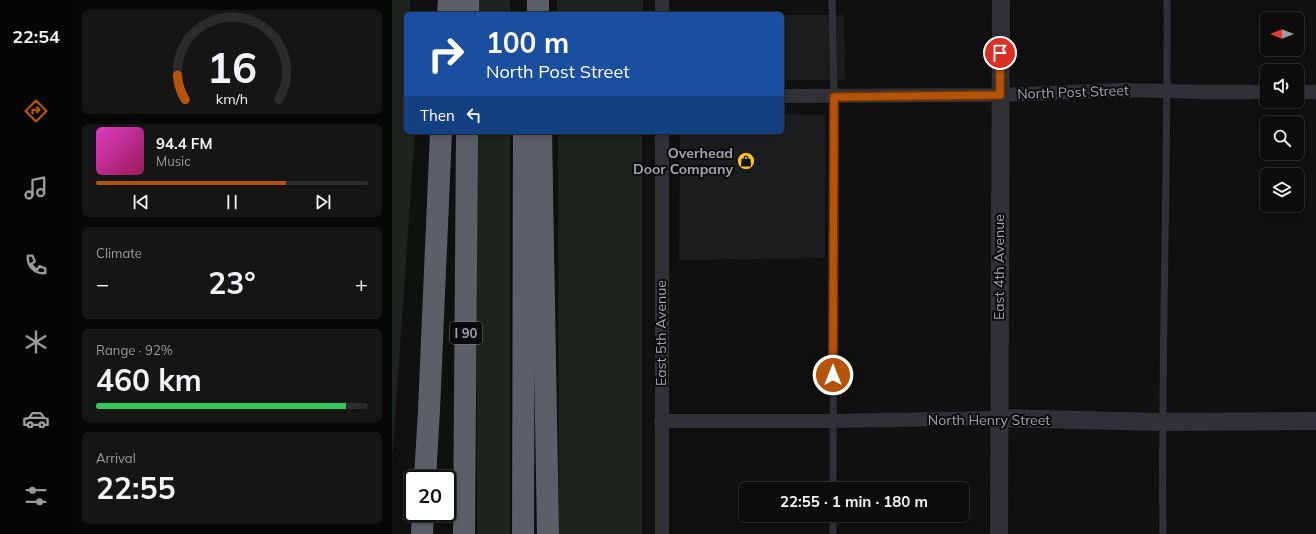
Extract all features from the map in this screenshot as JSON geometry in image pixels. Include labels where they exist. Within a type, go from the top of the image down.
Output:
[{"type":"highway","points":[[448,12],[449,0]]},
{"type":"highway","points":[[468,0],[468,12]]},
{"type":"highway","points":[[524,0],[524,12]]},
{"type":"highway","points":[[538,0],[538,12]]},
{"type":"highway","points":[[426,470],[441,134]]},
{"type":"highway","name":"I 90","points":[[464,534],[467,134]]},
{"type":"highway","points":[[523,534],[524,134]]},
{"type":"highway","points":[[540,134],[548,534]]},
{"type":"highway","points":[[422,534],[423,522]]},
{"type":"street","points":[[662,0],[662,12]]},
{"type":"street","name":"East 4th Avenue","points":[[999,534],[1001,0]]},
{"type":"street","name":"North Post Street","points":[[784,96],[834,97],[1000,95],[1122,90],[1260,92]]},
{"type":"street","points":[[1304,92],[1316,92]]},
{"type":"street","name":"East 5th Avenue","points":[[662,134],[662,534]]},
{"type":"street","name":"North Henry Street","points":[[661,421],[833,421],[999,418],[1162,422],[1316,421]]},
{"type":"lane","points":[[832,0],[834,97],[833,482]]},
{"type":"lane","points":[[1164,534],[1162,422],[1167,0]]},
{"type":"lane","points":[[833,522],[833,534]]},
{"type":"shaded area","points":[[392,0],[410,0],[410,12],[404,12],[404,134],[415,134],[392,461]]},
{"type":"shaded area","points":[[477,0],[510,0],[510,12],[477,12]]},
{"type":"shaded area","points":[[557,0],[643,0],[643,12],[557,12]]},
{"type":"shaded area","points":[[784,15],[844,15],[845,80],[784,80]]},
{"type":"shaded area","points":[[784,114],[825,115],[825,258],[679,260],[680,134],[784,134]]},
{"type":"shaded area","points":[[477,134],[510,134],[510,534],[477,534]]},
{"type":"shaded area","points":[[558,134],[642,134],[642,534],[559,534]]},
{"type":"place","name":"Overhead Door Company","points":[[746,161]]},
{"type":"route","points":[[833,375],[834,97],[1000,95],[1000,53]]}]
